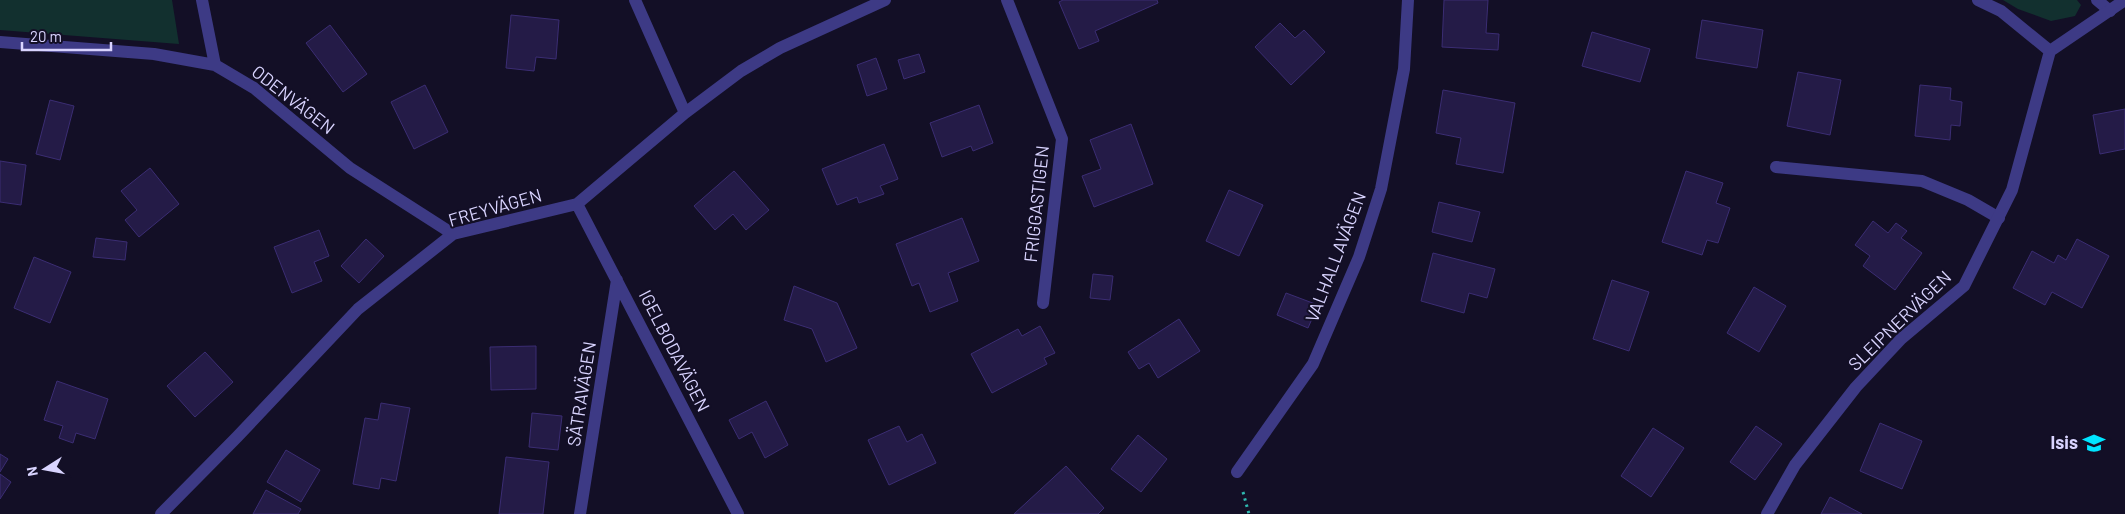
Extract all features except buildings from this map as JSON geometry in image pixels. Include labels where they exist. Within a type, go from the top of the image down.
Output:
[{"type":"street","points":[[202,0],[215,65]]},
{"type":"street","points":[[635,0],[685,113]]},
{"type":"street","name":"FREYVÄGEN","points":[[161,514],[358,309],[453,234],[577,204],[685,113],[742,71],[780,48],[885,0]]},
{"type":"street","name":"FRIGGASTIGEN","points":[[1006,0],[1062,139],[1043,303]]},
{"type":"street","name":"VALHALLAVÄGEN","points":[[1237,472],[1313,364],[1359,257],[1381,189],[1390,143],[1404,69],[1408,0]]},
{"type":"street","points":[[1978,0],[2001,11],[2050,51],[2125,0]]},
{"type":"street","points":[[2096,0],[2110,11]]},
{"type":"street","name":"ODENVÄGEN","points":[[0,42],[154,54],[215,65],[254,88],[350,168],[453,234]]},
{"type":"street","name":"SLEIPNERVÄGEN","points":[[1767,514],[1795,465],[1856,387],[1901,339],[1964,286],[2012,190],[2050,51]]},
{"type":"street","points":[[1776,167],[1922,181],[1968,200],[1999,218]]},
{"type":"street","name":"IGELBODAVÄGEN","points":[[577,204],[738,514]]},
{"type":"street","name":"SÄTRAVÄGEN","points":[[580,514],[617,280]]},
{"type":"green space","points":[[0,0],[172,0],[179,44],[0,30]]},
{"type":"green space","points":[[2003,0],[2077,0],[2081,5],[2075,16],[2051,21],[2018,9]]},
{"type":"place","name":"Isis","points":[[2094,443]]}]
